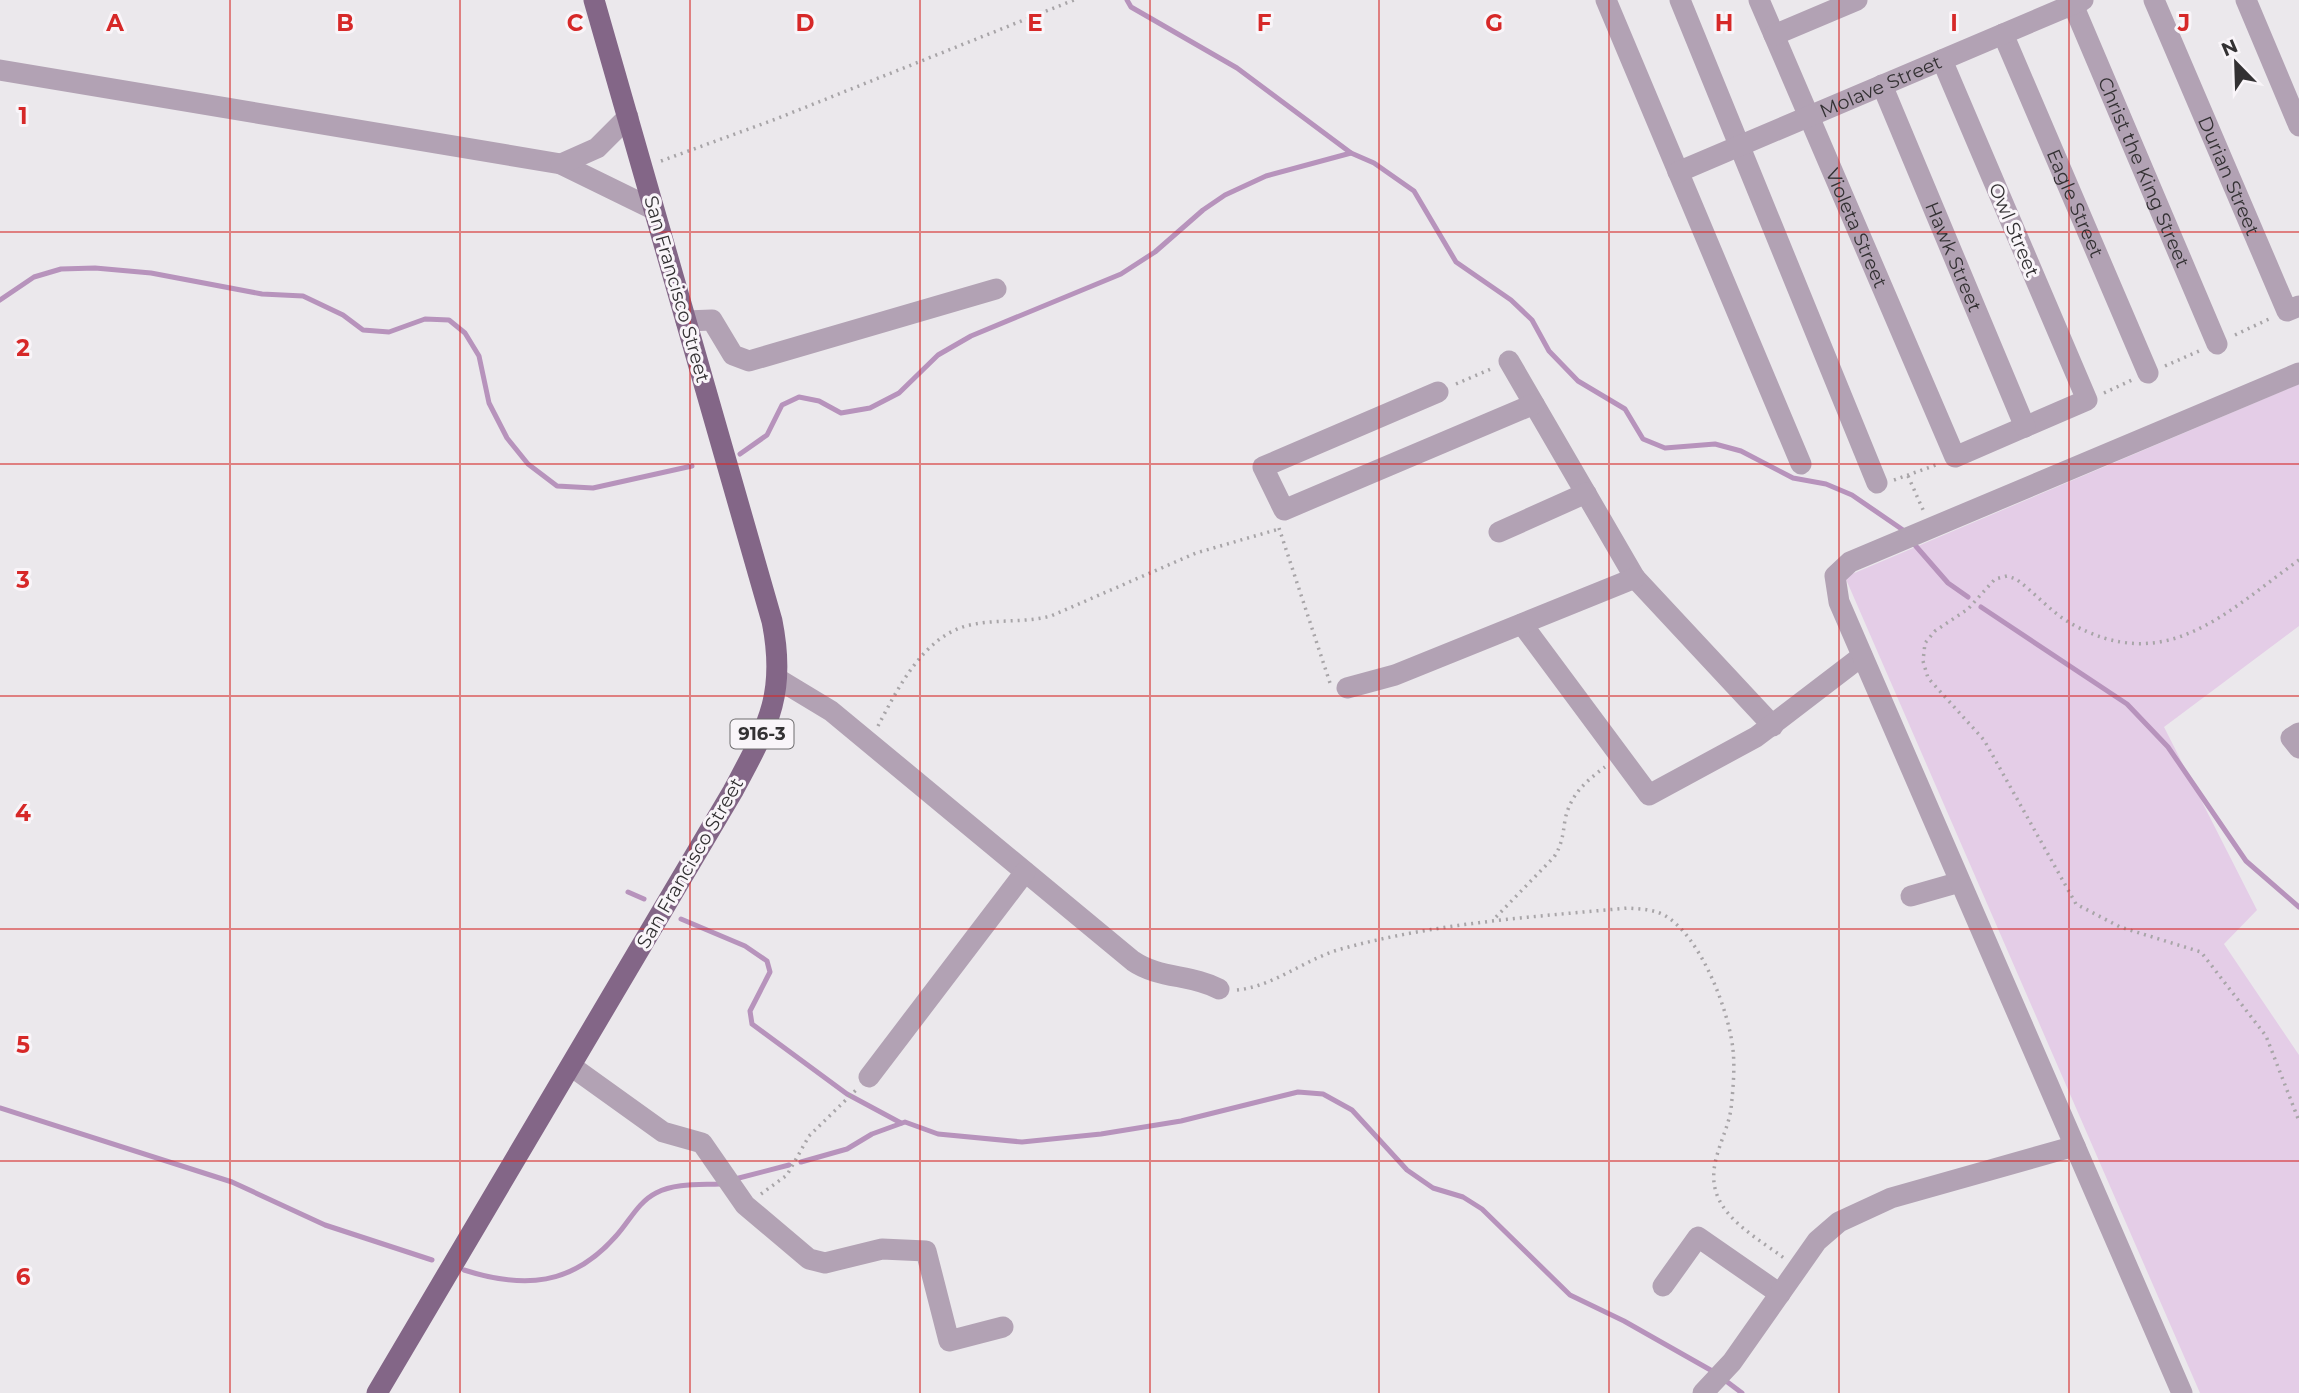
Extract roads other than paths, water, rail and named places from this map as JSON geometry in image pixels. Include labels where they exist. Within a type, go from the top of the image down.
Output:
[{"type":"main road","name":"San Francisco Street","points":[[377,1393],[733,791],[773,710],[778,679],[779,654],[772,621],[594,0]]},
{"type":"street","points":[[1605,0],[1801,464]]},
{"type":"street","points":[[1680,0],[1877,483]]},
{"type":"street","name":"Violeta Street","points":[[1759,0],[1955,457],[2025,427]]},
{"type":"street","points":[[1774,34],[1832,5],[1857,0]]},
{"type":"street","name":"Durian Street","points":[[2154,0],[2293,308]]},
{"type":"street","points":[[2246,0],[2299,125]]},
{"type":"street","name":"Molave Street","points":[[1678,172],[2076,1]]},
{"type":"street","name":"Christ the King Street","points":[[2076,1],[2217,344]]},
{"type":"street","name":"Eagle Street","points":[[2003,34],[2148,373]]},
{"type":"street","name":"Owl Street","points":[[1942,60],[2087,400],[2025,427]]},
{"type":"street","points":[[0,71],[561,164],[653,209]]},
{"type":"street","name":"Hawk Street","points":[[1882,85],[2025,427]]},
{"type":"street","points":[[561,164],[597,148],[628,117]]},
{"type":"street","points":[[686,321],[712,320],[733,355],[749,361],[996,289]]},
{"type":"street","points":[[1509,361],[1635,579],[1773,726]]},
{"type":"street","points":[[2182,1393],[1839,602],[1835,576],[1850,562],[2299,373]]},
{"type":"street","points":[[1438,392],[1263,467],[1284,510],[1534,404]]},
{"type":"street","points":[[1499,532],[1586,493]]},
{"type":"street","points":[[1347,688],[1395,675],[1635,579]]},
{"type":"street","points":[[1522,624],[1649,795],[1773,726],[1862,656]]},
{"type":"street","points":[[778,679],[811,696],[870,742],[1146,970],[1195,979],[1219,989]]},
{"type":"street","points":[[2299,733],[2291,738],[2299,748]]},
{"type":"street","points":[[869,1077],[1025,872]]},
{"type":"street","points":[[1911,896],[1960,882]]},
{"type":"street","points":[[572,1066],[663,1132],[702,1143],[745,1205],[797,1252],[825,1263],[882,1248],[926,1251],[950,1341],[1003,1327]]},
{"type":"street","points":[[1703,1393],[1732,1362],[1796,1268],[1832,1228],[1865,1208],[2075,1146]]},
{"type":"street","points":[[1663,1286],[1698,1237],[1780,1294]]},
{"type":"waterway","points":[[1127,0],[1131,7],[1237,68],[1351,153],[1374,163],[1414,191],[1456,262],[1511,300],[1532,320],[1549,351],[1578,381],[1625,409],[1643,439],[1665,448],[1715,444],[1741,451],[1793,478],[1826,484],[1852,495],[1903,530]]},
{"type":"waterway","points":[[740,454],[767,435],[782,405],[799,397],[819,401],[841,413],[870,408],[899,393],[938,355],[971,336],[1121,274],[1155,252],[1203,210],[1225,195],[1266,176],[1351,153]]},
{"type":"waterway","points":[[0,300],[34,277],[61,269],[95,268],[151,273],[262,294],[303,296],[343,315],[363,330],[389,332],[425,319],[449,320],[465,333],[479,356],[489,403],[507,438],[528,464],[557,486],[593,488],[692,466]]},
{"type":"waterway","points":[[1914,544],[1948,583],[1968,597]]},
{"type":"waterway","points":[[1981,607],[2127,704],[2168,747],[2246,861],[2299,907]]},
{"type":"waterway","points":[[628,892],[644,899]]},
{"type":"waterway","points":[[681,919],[745,946],[767,961],[770,972],[750,1011],[752,1024],[847,1094],[901,1123]]},
{"type":"waterway","points":[[801,1162],[847,1149],[872,1134],[905,1122],[938,1134],[1022,1142],[1101,1134],[1181,1121],[1298,1092],[1323,1094],[1352,1110],[1407,1170],[1433,1188],[1463,1197],[1482,1209],[1570,1295],[1624,1321],[1714,1372]]},
{"type":"waterway","points":[[0,1108],[232,1182],[325,1225],[432,1260]]},
{"type":"waterway","points":[[735,1179],[789,1165]]},
{"type":"waterway","points":[[464,1270],[507,1280],[527,1281],[564,1274],[599,1253],[639,1207],[656,1193],[679,1186],[720,1184]]},
{"type":"waterway","points":[[1726,1381],[1742,1393]]}]
